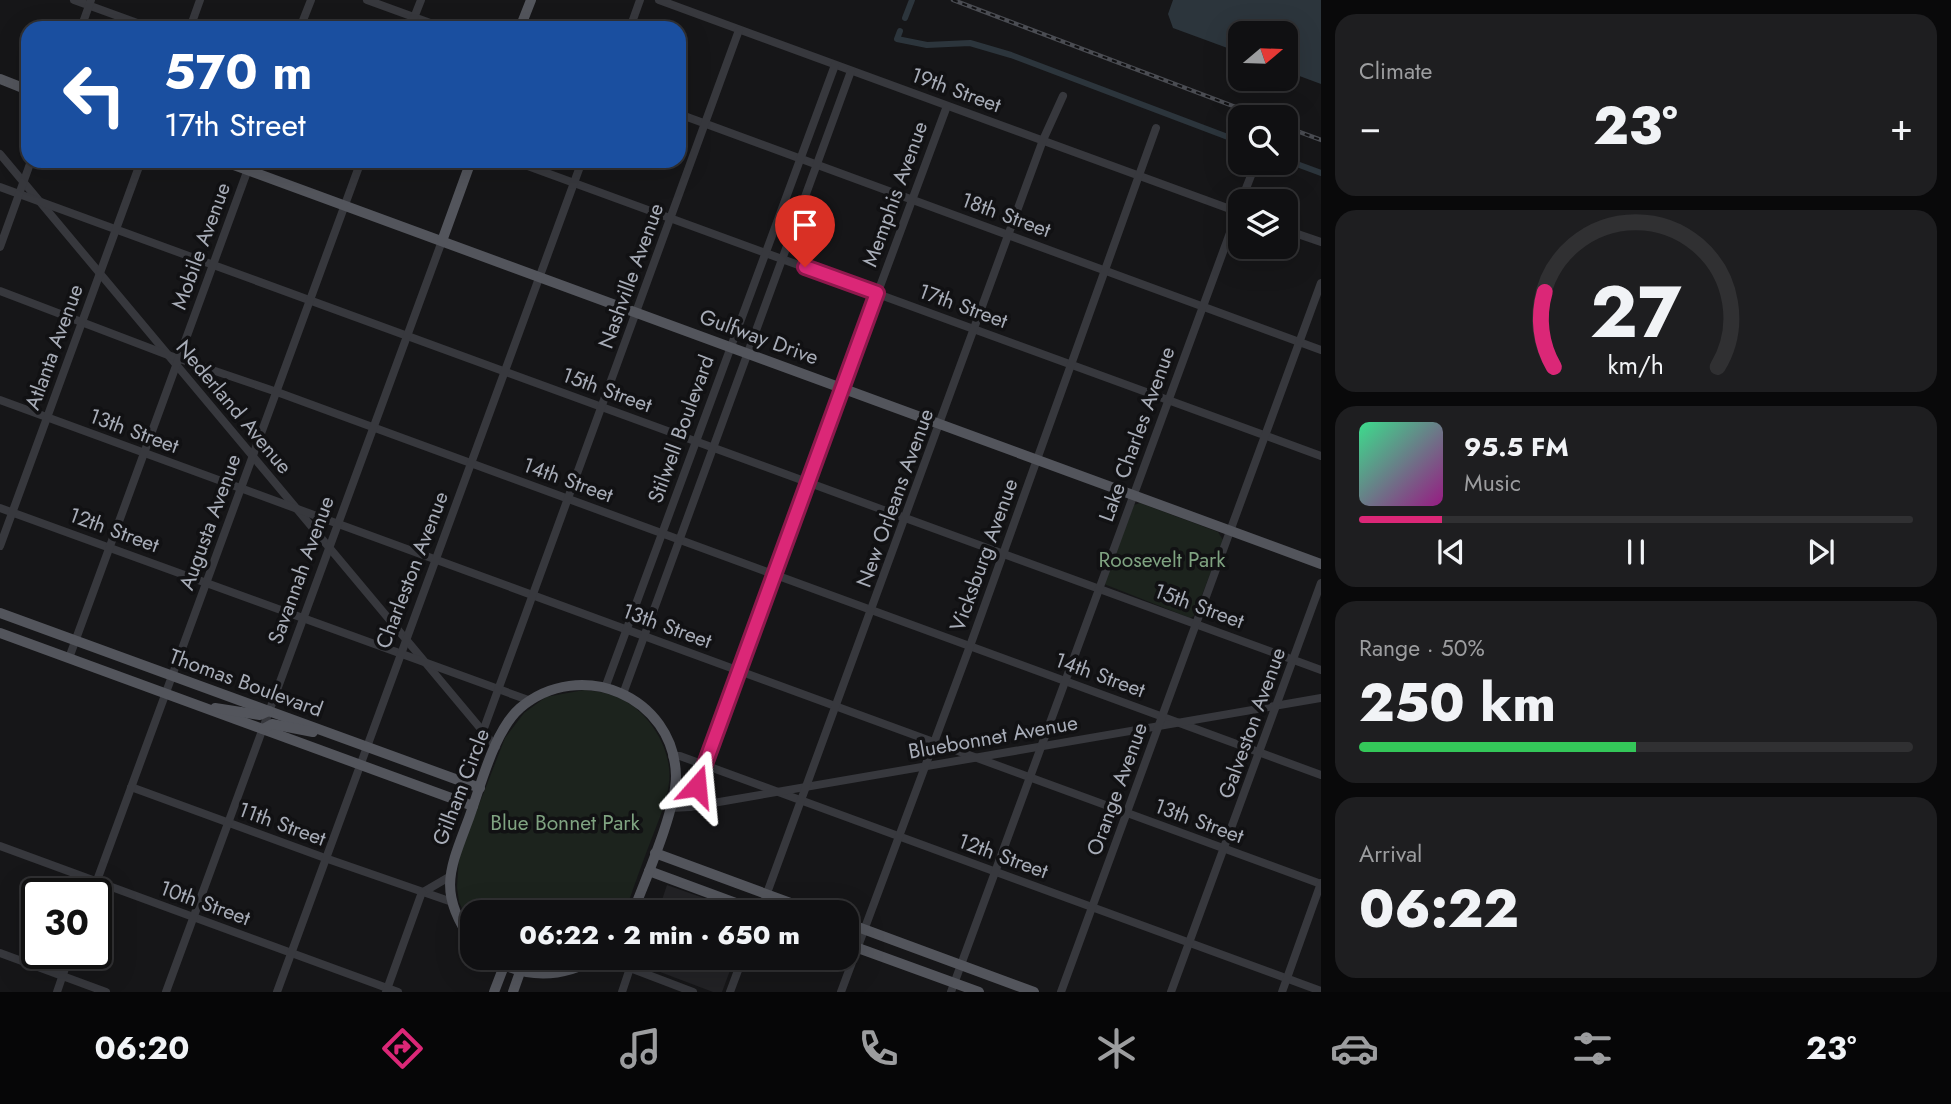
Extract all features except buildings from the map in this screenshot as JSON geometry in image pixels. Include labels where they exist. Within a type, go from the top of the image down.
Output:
[{"type":"main road","points":[[523,21],[531,0]]},
{"type":"main road","points":[[0,79],[21,87]]},
{"type":"main road","name":"Gulfway Drive","points":[[255,168],[345,206],[1321,564]]},
{"type":"main road","name":"Savannah Avenue","points":[[442,241],[468,168]]},
{"type":"main road","name":"Thomas Boulevard","points":[[0,613],[480,788]]},
{"type":"main road","name":"Thomas Boulevard","points":[[0,633],[473,806]]},
{"type":"main road","name":"Gilham Circle","points":[[460,920],[452,902],[449,877],[496,747],[512,717],[544,693],[569,685],[587,684],[634,699],[653,717],[665,734],[673,756],[676,775],[670,808],[638,900]]},
{"type":"main road","points":[[204,708],[222,708],[260,715],[269,712]]},
{"type":"main road","points":[[263,729],[272,724],[328,733]]},
{"type":"main road","points":[[655,853],[783,900]]},
{"type":"main road","points":[[649,871],[728,900]]},
{"type":"main road","points":[[859,928],[1034,992]]},
{"type":"main road","points":[[859,948],[953,988],[979,992]]},
{"type":"main road","points":[[494,992],[502,970]]},
{"type":"main road","points":[[515,970],[551,974],[570,970]]},
{"type":"main road","points":[[513,992],[520,972]]},
{"type":"street","points":[[74,0],[90,3],[134,21]]},
{"type":"street","points":[[192,21],[200,0]]},
{"type":"street","points":[[303,21],[311,0]]},
{"type":"street","points":[[367,0],[425,21]]},
{"type":"street","points":[[413,21],[421,0]]},
{"type":"street","points":[[632,21],[640,0]]},
{"type":"street","name":"19th Street","points":[[659,0],[1140,176],[1228,203]]},
{"type":"street","points":[[84,21],[90,3]]},
{"type":"street","name":"Nashville Avenue","points":[[483,731],[739,30]]},
{"type":"street","name":"Stilwell Boulevard","points":[[605,688],[835,65]]},
{"type":"street","name":"Stilwell Boulevard","points":[[623,694],[851,71]]},
{"type":"street","name":"New Orleans Avenue","points":[[765,900],[1043,140],[1063,96]]},
{"type":"street","name":"Memphis Avenue","points":[[690,807],[947,106]]},
{"type":"street","name":"18th Street","points":[[686,117],[1321,350]]},
{"type":"street","name":"Vicksburg Avenue","points":[[859,945],[970,646],[1156,128]]},
{"type":"street","name":"Nederland Avenue","points":[[0,154],[168,355],[177,362],[329,549],[496,747]]},
{"type":"street","points":[[0,247],[29,168]]},
{"type":"street","name":"Atlanta Avenue","points":[[0,546],[139,168]]},
{"type":"street","name":"Mobile Avenue","points":[[69,658],[249,168]]},
{"type":"street","name":"Augusta Avenue","points":[[98,878],[359,168]]},
{"type":"street","name":"17th Street","points":[[533,168],[1321,456]]},
{"type":"street","name":"Charleston Avenue","points":[[277,992],[579,168]]},
{"type":"street","name":"15th Street","points":[[0,187],[1321,670]]},
{"type":"street","points":[[1298,233],[1321,242]]},
{"type":"street","name":"Lake Charles Avenue","points":[[953,988],[1228,239]]},
{"type":"street","name":"Savannah Avenue","points":[[166,992],[442,241]]},
{"type":"street","name":"Orange Avenue","points":[[1061,992],[1321,283]]},
{"type":"street","points":[[0,291],[168,355]]},
{"type":"street","name":"14th Street","points":[[177,362],[277,392],[1321,775]]},
{"type":"street","name":"13th Street","points":[[0,400],[1321,884]]},
{"type":"street","name":"12th Street","points":[[0,508],[531,701]]},
{"type":"street","name":"Galveston Avenue","points":[[1171,992],[1321,583]]},
{"type":"street","name":"Bluebonnet Avenue","points":[[670,808],[806,788],[1321,698]]},
{"type":"street","name":"12th Street","points":[[673,756],[680,756],[1321,991]]},
{"type":"street","name":"11th Street","points":[[131,787],[452,902]]},
{"type":"street","name":"10th Street","points":[[0,846],[89,878]]},
{"type":"street","points":[[387,990],[422,892],[449,877]]},
{"type":"street","points":[[1282,992],[1321,884]]},
{"type":"street","name":"10th Street","points":[[112,887],[398,992]]},
{"type":"street","points":[[0,953],[106,992]]},
{"type":"street","points":[[57,992],[65,969]]},
{"type":"street","points":[[622,992],[629,970]]},
{"type":"street","points":[[635,970],[693,992]]},
{"type":"street","points":[[730,992],[738,970]]},
{"type":"street","name":"Vicksburg Avenue","points":[[841,992],[850,970]]},
{"type":"shaded area","points":[[1173,0],[1321,0],[1321,84],[1298,75],[1298,21],[1228,21],[1228,48],[1173,28],[1168,14]]},
{"type":"shaded area","points":[[667,885],[709,900],[662,900]]},
{"type":"shaded area","points":[[655,970],[730,970],[722,992],[713,992]]},
{"type":"green space","name":"Roosevelt Park","points":[[1140,503],[1218,532],[1223,540],[1194,616],[1190,618],[1104,584],[1134,505]]},
{"type":"green space","name":"Blue Bonnet Park","points":[[584,690],[600,692],[625,701],[652,725],[664,747],[669,771],[665,803],[629,900],[460,900],[460,904],[457,887],[459,856],[505,738],[524,713],[546,697]]},
{"type":"waterway","points":[[905,18],[912,0]]},
{"type":"waterway","points":[[900,31],[897,39],[927,45],[970,43],[1011,55],[1228,137]]},
{"type":"waterway","points":[[1298,164],[1321,173]]},
{"type":"railway","points":[[953,0],[1230,105]]},
{"type":"railway","points":[[1298,131],[1321,140]]},
{"type":"route","points":[[697,786],[877,293],[805,267]]}]
